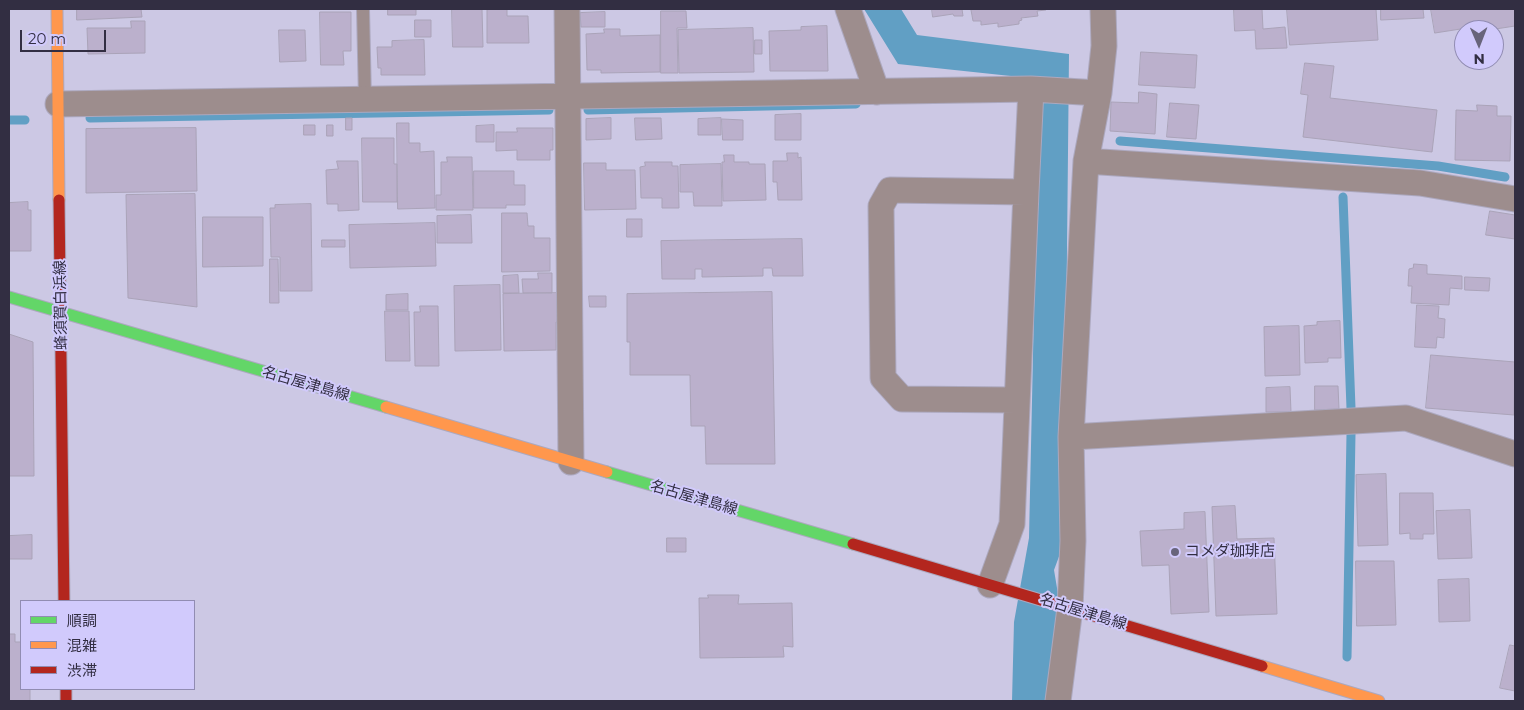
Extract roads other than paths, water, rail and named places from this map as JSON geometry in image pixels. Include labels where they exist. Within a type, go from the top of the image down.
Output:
[{"type":"main road","name":"蜂須賀白浜線","points":[[58,9],[64,600]]},
{"type":"main road","name":"名古屋津島線","points":[[9,297],[1070,608],[1349,697],[1380,701]]},
{"type":"street","points":[[567,9],[570,462]]},
{"type":"street","points":[[848,9],[877,92]]},
{"type":"street","points":[[1058,701],[1070,608],[1073,541],[1072,437],[1086,161],[1094,93],[1104,46],[1103,9]]},
{"type":"street","points":[[58,104],[1034,90],[1094,93]]},
{"type":"street","points":[[996,587],[1012,524],[1026,192],[1034,90]]},
{"type":"street","points":[[1086,161],[1420,183],[1515,199]]},
{"type":"street","points":[[1017,400],[902,400],[883,378],[881,206],[890,190],[1026,192]]},
{"type":"street","points":[[1072,437],[1406,418],[1515,454]]},
{"type":"lane","points":[[363,9],[365,100]]},
{"type":"water","points":[[864,9],[901,9],[917,35],[1069,54],[1064,543],[1054,570],[1065,636],[1049,701],[1012,701],[1014,622],[1029,538],[1039,79],[898,64]]},
{"type":"waterway","points":[[588,110],[856,104]]},
{"type":"waterway","points":[[90,118],[549,110]]},
{"type":"waterway","points":[[9,120],[25,120]]},
{"type":"waterway","points":[[1120,141],[1438,166],[1505,177]]},
{"type":"waterway","points":[[1343,197],[1351,408]]},
{"type":"waterway","points":[[1347,657],[1351,434]]},
{"type":"place","name":"コメダ珈琲店","points":[[1175,552]]}]
